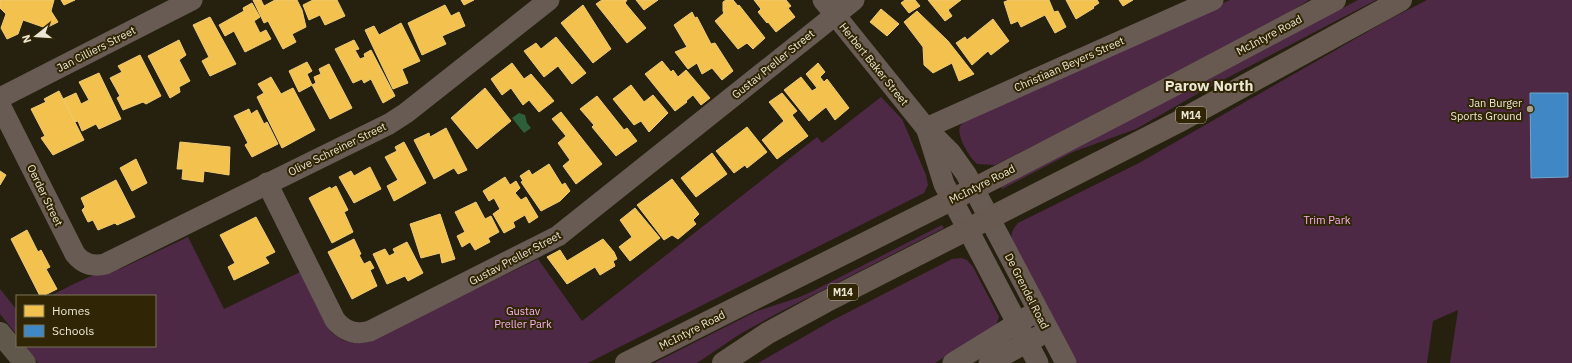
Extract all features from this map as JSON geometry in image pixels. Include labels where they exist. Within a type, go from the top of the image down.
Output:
[{"type":"highway","points":[[0,333],[25,363]]},
{"type":"highway","points":[[0,354],[6,363]]},
{"type":"main road","name":"McIntyre Road","points":[[626,363],[953,199],[1165,90],[1335,0]]},
{"type":"main road","name":"M14","points":[[723,363],[768,333],[825,302],[1178,122],[1401,0]]},
{"type":"street","name":"Jan Cilliers Street","points":[[0,98],[192,0]]},
{"type":"street","name":"Olive Schreiner Street","points":[[105,264],[389,124],[406,113],[549,0]]},
{"type":"street","name":"Gustav Preller Street","points":[[267,183],[335,320],[351,332],[363,333],[370,331],[558,236],[829,7],[854,0]]},
{"type":"street","name":"Christiaan Beyers Street","points":[[926,128],[1213,0]]},
{"type":"street","name":"Herbert Baker Street","points":[[829,7],[926,128],[951,153],[974,188]]},
{"type":"street","name":"Oerder Street","points":[[0,105],[75,254],[84,263],[89,265],[94,266],[105,264]]},
{"type":"street","name":"Herbert Baker Street","points":[[926,128],[944,184],[953,199]]},
{"type":"street","name":"De Grendel Road","points":[[974,188],[1066,363]]},
{"type":"street","name":"De Grendel Road","points":[[953,199],[1038,363]]},
{"type":"street","points":[[953,363],[1038,312]]},
{"type":"street","points":[[988,363],[1048,330]]},
{"type":"green space","points":[[1230,0],[1309,0],[1275,21],[1107,109],[995,165],[977,164],[964,146],[959,130],[963,123],[962,119]]},
{"type":"green space","points":[[1358,0],[1376,0],[1204,90],[1136,129],[1073,152],[1002,189],[1000,185]]},
{"type":"green space","name":"Trim Park","points":[[1427,0],[1572,0],[1572,363],[1450,363],[1458,310],[1433,321],[1427,363],[1075,363],[1013,243],[1012,232],[1018,223],[1139,163],[1388,20]]},
{"type":"green space","name":"Gustav Preller Park","points":[[881,97],[902,119],[926,175],[928,185],[924,193],[588,363],[38,363],[26,347],[156,347],[156,295],[52,295],[95,274],[113,269],[120,269],[188,237],[224,309],[300,272],[331,332],[342,340],[353,343],[367,342],[538,259],[582,321],[817,137],[822,143]]},
{"type":"green space","points":[[942,225],[944,228],[740,334],[697,363],[654,363],[757,311],[809,293]]},
{"type":"green space","points":[[961,258],[967,260],[973,267],[999,317],[996,325],[935,363],[758,363],[833,320],[952,259]]},
{"type":"green space","points":[[0,289],[16,309],[16,334],[0,314]]},
{"type":"shaded area","points":[[519,113],[525,115],[527,123],[531,128],[524,133],[512,118]]},
{"type":"building: Homes","points":[[0,0],[54,0],[51,11],[58,22],[46,28],[23,20],[18,34],[7,39],[1,28],[6,14],[0,8]]},
{"type":"building: Homes","points":[[61,0],[75,0],[64,5]]},
{"type":"building: Homes","points":[[253,0],[261,0],[264,6],[275,0],[297,0],[302,10],[306,27],[292,34],[296,42],[283,49],[268,21],[264,23]]},
{"type":"building: Homes","points":[[313,0],[337,0],[345,16],[325,25],[320,15],[309,20],[303,5]]},
{"type":"building: Homes","points":[[461,0],[474,0],[464,5]]},
{"type":"building: Homes","points":[[602,0],[627,0],[625,3],[646,28],[627,43],[596,4]]},
{"type":"building: Homes","points":[[636,0],[658,0],[644,10]]},
{"type":"building: Homes","points":[[726,0],[733,0],[738,6],[739,5],[765,38],[753,49],[747,43],[738,49],[715,21],[724,13],[723,2]]},
{"type":"building: Homes","points":[[754,0],[786,0],[791,6],[788,8],[795,17],[776,32],[758,12],[761,9]]},
{"type":"building: Homes","points":[[905,0],[915,0],[920,6],[909,13],[901,3]]},
{"type":"building: Homes","points":[[928,0],[961,0],[948,10],[952,16],[945,21]]},
{"type":"building: Homes","points":[[1009,0],[1049,0],[1054,12],[1058,11],[1066,27],[1055,33],[1045,15],[1021,27],[1018,21],[1011,24],[1004,2]]},
{"type":"building: Homes","points":[[1066,0],[1097,0],[1099,3],[1093,7],[1094,8],[1076,19]]},
{"type":"building: Homes","points":[[1119,0],[1133,0],[1123,6]]},
{"type":"building: Homes","points":[[252,3],[260,17],[254,21],[260,33],[266,30],[271,39],[245,52],[234,31],[225,36],[219,25],[244,11],[243,8]]},
{"type":"building: Homes","points":[[445,5],[451,16],[459,12],[465,26],[442,36],[446,44],[422,55],[408,23]]},
{"type":"building: Homes","points":[[583,5],[611,49],[593,63],[561,23]]},
{"type":"building: Homes","points":[[881,9],[899,24],[887,36],[870,22]]},
{"type":"building: Homes","points":[[917,11],[948,41],[974,74],[959,81],[952,63],[933,73],[924,65],[923,47],[904,22]]},
{"type":"building: Homes","points":[[692,12],[695,18],[697,17],[711,44],[715,43],[733,71],[722,80],[712,68],[702,74],[697,63],[688,69],[675,52],[687,47],[674,25]]},
{"type":"building: Homes","points":[[210,17],[236,64],[210,76],[202,61],[209,57],[193,25]]},
{"type":"building: Homes","points":[[993,19],[1009,41],[991,55],[988,51],[972,65],[956,43],[965,37],[967,40]]},
{"type":"building: Homes","points":[[401,23],[420,61],[402,69],[408,83],[393,89],[365,30],[374,26],[379,35]]},
{"type":"building: Homes","points":[[556,37],[586,73],[572,84],[558,66],[544,77],[524,51],[536,43],[541,49]]},
{"type":"building: Homes","points":[[179,40],[186,55],[179,60],[190,81],[179,87],[180,92],[170,98],[148,56]]},
{"type":"building: Homes","points":[[354,40],[359,49],[355,50],[360,59],[365,57],[364,54],[371,50],[395,96],[383,103],[371,79],[364,83],[362,79],[353,83],[335,49]]},
{"type":"building: Homes","points":[[140,55],[161,96],[146,104],[143,102],[123,110],[117,98],[120,96],[110,78],[122,72],[118,66]]},
{"type":"building: Homes","points":[[662,61],[671,72],[673,70],[678,77],[686,70],[710,98],[701,105],[693,95],[686,101],[687,102],[675,111],[645,74]]},
{"type":"building: Homes","points":[[307,62],[312,71],[307,74],[312,85],[299,92],[289,71]]},
{"type":"building: Homes","points":[[512,63],[524,79],[531,74],[554,101],[539,112],[529,100],[523,105],[511,88],[502,95],[491,79]]},
{"type":"building: Homes","points":[[818,63],[825,72],[820,77],[824,82],[827,79],[849,108],[835,120],[826,107],[809,121],[784,90],[801,77],[812,91],[817,88],[806,74]]},
{"type":"building: Homes","points":[[329,64],[352,108],[330,119],[312,85],[316,83],[314,77],[321,74],[319,69]]},
{"type":"building: Homes","points":[[99,73],[121,119],[99,129],[96,124],[82,131],[78,121],[74,122],[63,99],[76,93],[81,104],[89,100],[79,82]]},
{"type":"building: Homes","points":[[271,77],[281,94],[293,88],[315,130],[282,148],[257,97],[264,93],[258,84]]},
{"type":"building: Homes","points":[[631,85],[644,102],[653,95],[668,113],[649,132],[641,121],[634,125],[613,99]]},
{"type":"building: Homes","points":[[485,88],[511,121],[477,149],[451,118]]},
{"type":"building: Homes","points":[[59,91],[84,140],[53,155],[41,138],[45,136],[31,109],[46,102],[44,99]]},
{"type":"building: Homes","points":[[782,93],[797,111],[792,115],[808,136],[777,159],[762,140],[784,121],[769,102]]},
{"type":"building: Homes","points":[[597,96],[624,130],[627,128],[637,141],[616,156],[592,127],[594,125],[580,109]]},
{"type":"building: Homes","points":[[249,109],[251,114],[257,110],[264,124],[267,122],[278,144],[252,157],[245,145],[248,143],[234,116]]},
{"type":"building: Homes","points":[[561,112],[602,164],[576,184],[563,166],[570,160],[558,143],[566,136],[552,119]]},
{"type":"building: Homes","points":[[747,127],[767,152],[747,168],[745,165],[734,173],[716,151]]},
{"type":"building: Homes","points":[[446,128],[467,170],[458,174],[454,168],[434,179],[414,140],[429,133],[430,137]]},
{"type":"building: Homes","points":[[180,142],[230,147],[229,175],[204,171],[203,182],[182,179],[183,169],[177,169]]},
{"type":"building: Homes","points":[[404,142],[426,183],[394,201],[387,186],[398,180],[385,157],[397,151],[395,147]]},
{"type":"building: Homes","points":[[712,153],[727,174],[696,197],[681,178]]},
{"type":"building: Homes","points":[[136,159],[147,183],[132,191],[120,168]]},
{"type":"building: Homes","points":[[549,164],[562,185],[565,183],[570,191],[560,201],[541,211],[521,182],[523,181],[520,176],[529,170],[532,175]]},
{"type":"building: Homes","points":[[370,167],[381,189],[354,203],[339,177],[351,171],[354,176]]},
{"type":"building: Homes","points":[[0,171],[6,175],[0,185]]},
{"type":"building: Homes","points":[[505,177],[510,185],[516,181],[520,188],[515,193],[521,200],[526,197],[538,217],[529,223],[525,215],[513,222],[515,227],[504,233],[493,214],[500,209],[494,198],[489,201],[483,191]]},
{"type":"building: Homes","points":[[672,179],[699,214],[693,220],[696,224],[678,239],[672,235],[664,240],[637,205]]},
{"type":"building: Homes","points":[[116,180],[135,217],[117,225],[115,223],[98,230],[93,220],[88,222],[82,210],[85,207],[81,198]]},
{"type":"building: Homes","points":[[336,186],[348,210],[344,212],[353,232],[332,243],[309,198],[330,187],[331,189]]},
{"type":"building: Homes","points":[[476,202],[485,219],[491,216],[499,232],[488,238],[490,242],[475,250],[470,242],[462,247],[457,236],[465,232],[455,212]]},
{"type":"building: Homes","points":[[635,208],[660,238],[630,261],[619,247],[632,237],[620,220]]},
{"type":"building: Homes","points":[[440,214],[455,259],[442,263],[440,253],[421,258],[410,224]]},
{"type":"building: Homes","points":[[256,217],[275,252],[265,257],[269,263],[234,280],[228,267],[235,263],[220,235]]},
{"type":"building: Homes","points":[[27,230],[38,252],[41,250],[50,267],[46,269],[57,289],[45,295],[39,295],[11,239]]},
{"type":"building: Homes","points":[[354,239],[361,254],[359,255],[364,264],[370,261],[374,268],[370,270],[377,286],[352,299],[328,252]]},
{"type":"building: Homes","points":[[603,239],[614,252],[617,259],[613,261],[615,266],[600,275],[595,267],[567,284],[547,257],[560,250],[567,261]]},
{"type":"building: Homes","points":[[407,242],[423,273],[408,281],[405,276],[387,284],[373,254],[385,249],[389,256],[395,253],[393,249]]},
{"type":"building: Schools","points":[[1530,93],[1568,93],[1568,177],[1531,178]]},
{"type":"place","name":"Jan Burger Sports Ground","points":[[1530,109]]},
{"type":"district","name":"Parow North","points":[[1209,85]]}]
